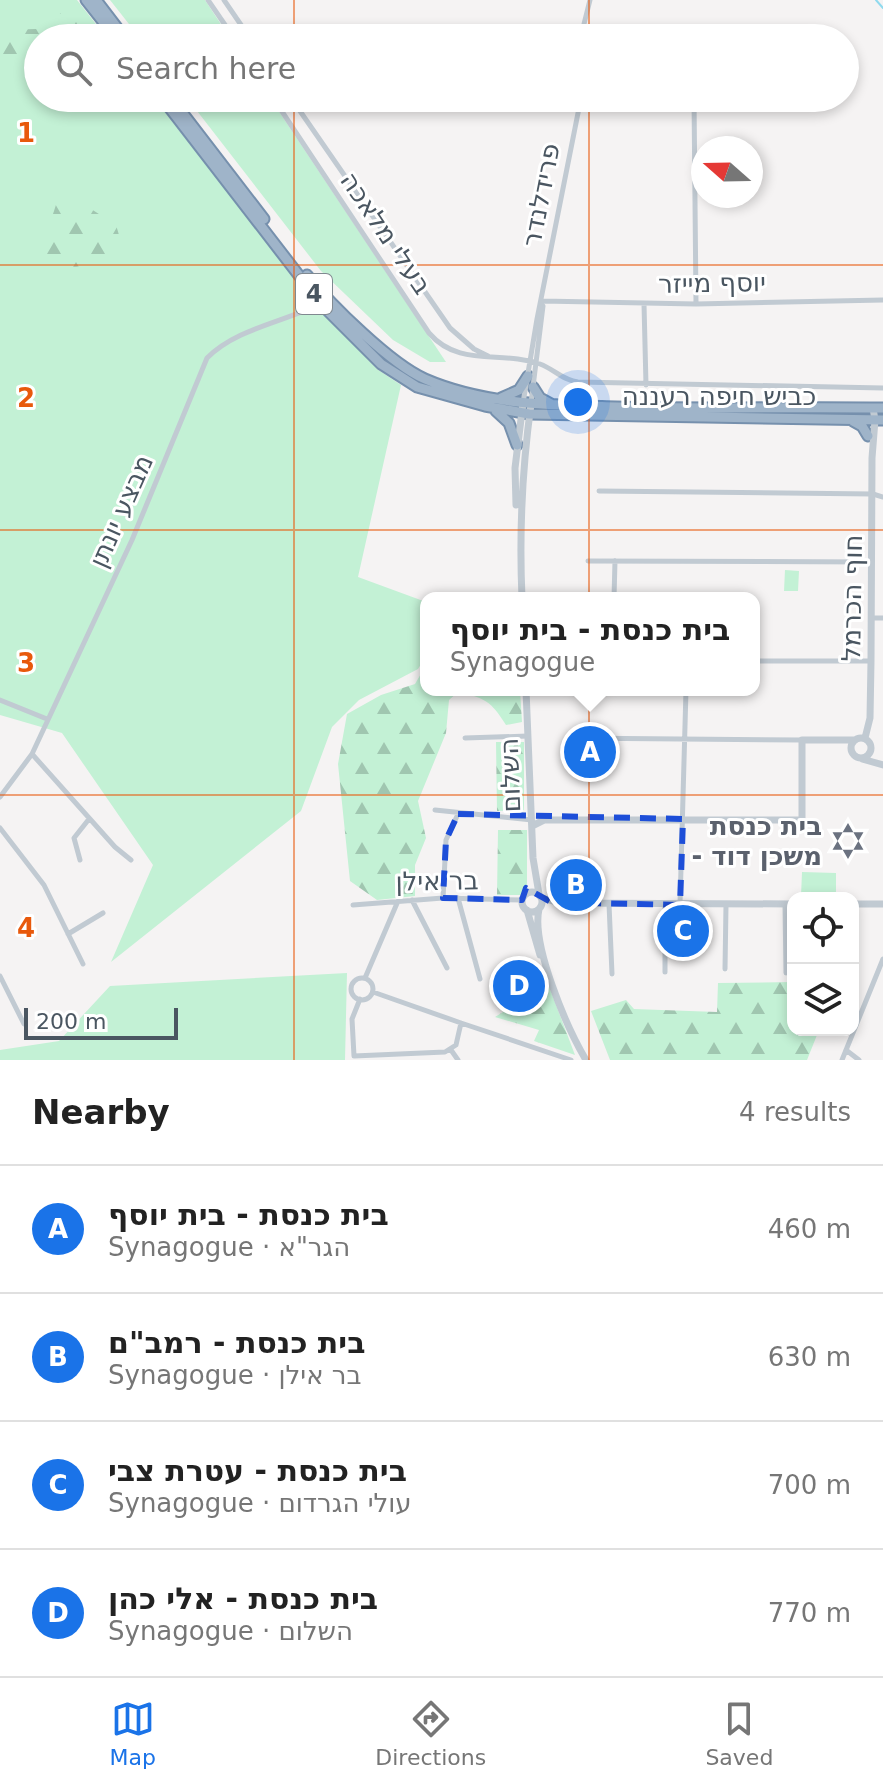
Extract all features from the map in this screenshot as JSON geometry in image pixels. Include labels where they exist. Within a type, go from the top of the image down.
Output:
[{"type":"highway","points":[[86,0],[105,24]]},
{"type":"highway","points":[[96,0],[114,24]]},
{"type":"highway","name":"כביש חיפה רעננה","points":[[173,112],[325,301],[396,375],[417,387],[485,406],[612,417],[842,418],[878,421]]},
{"type":"highway","name":"כביש חיפה רעננה","points":[[182,112],[325,301],[402,367],[424,379],[526,409],[554,405],[685,409],[878,408]]},
{"type":"highway","points":[[496,398],[514,394],[532,381],[540,398],[554,405]]},
{"type":"highway","points":[[485,406],[506,418],[517,445]]},
{"type":"highway","points":[[842,418],[862,426],[871,436],[878,421]]},
{"type":"street","points":[[208,0],[224,24]]},
{"type":"street","points":[[224,0],[240,24]]},
{"type":"street","points":[[584,24],[590,0]]},
{"type":"street","name":"בעלי מלאכה","points":[[282,112],[436,341],[454,353],[533,362]]},
{"type":"street","name":"בעלי מלאכה","points":[[301,112],[450,328],[474,349],[489,356]]},
{"type":"street","name":"פרידלנדר","points":[[526,409],[542,320],[542,301],[578,112]]},
{"type":"street","points":[[694,112],[696,304]]},
{"type":"street","name":"יוסף מייזר","points":[[542,301],[696,304],[883,300]]},
{"type":"street","name":"מבצע יונתן","points":[[0,797],[32,754],[132,540],[207,358],[218,347],[239,336],[291,318],[325,301]]},
{"type":"street","points":[[644,304],[646,385]]},
{"type":"street","points":[[533,362],[569,381],[883,388]]},
{"type":"street","points":[[532,381],[552,372]]},
{"type":"street","name":"פרידלנדר","points":[[526,409],[532,381]]},
{"type":"street","points":[[878,408],[878,421]]},
{"type":"street","points":[[522,592],[515,468],[526,409]]},
{"type":"street","points":[[519,535],[526,409]]},
{"type":"street","name":"חוף הכרמל","points":[[865,738],[870,718],[872,618],[871,436]]},
{"type":"street","points":[[599,491],[873,494],[883,497]]},
{"type":"street","points":[[588,561],[872,562]]},
{"type":"street","points":[[614,592],[615,561]]},
{"type":"street","points":[[872,618],[883,618]]},
{"type":"street","points":[[760,661],[871,661]]},
{"type":"street","name":"השלום","points":[[526,696],[533,858],[540,896]]},
{"type":"street","points":[[680,905],[686,696]]},
{"type":"street","points":[[0,700],[47,719]]},
{"type":"street","points":[[465,738],[528,736]]},
{"type":"street","points":[[569,738],[865,738],[871,745],[871,752],[867,757],[860,758]]},
{"type":"street","points":[[435,810],[532,823],[544,820],[802,820],[802,740]]},
{"type":"street","points":[[840,740],[860,758],[883,765]]},
{"type":"street","points":[[851,751],[854,740]]},
{"type":"street","points":[[871,752],[883,765]]},
{"type":"street","points":[[32,754],[115,847],[131,860]]},
{"type":"street","points":[[443,898],[446,840],[458,814]]},
{"type":"street","points":[[80,860],[74,838],[89,819]]},
{"type":"street","points":[[0,828],[44,885],[83,964]]},
{"type":"street","name":"השלום","points":[[525,897],[533,858]]},
{"type":"street","points":[[540,896],[538,929],[548,971]]},
{"type":"street","points":[[586,1060],[534,942],[525,897],[540,896],[560,903],[787,904]]},
{"type":"street","name":"בר אילן","points":[[353,905],[443,898],[525,897]]},
{"type":"street","points":[[458,898],[480,979]]},
{"type":"street","points":[[412,900],[447,968]]},
{"type":"street","points":[[365,978],[398,901]]},
{"type":"street","points":[[609,904],[612,974]]},
{"type":"street","points":[[859,904],[883,904]]},
{"type":"street","points":[[665,905],[665,972]]},
{"type":"street","points":[[725,969],[726,905]]},
{"type":"street","points":[[527,910],[539,909]]},
{"type":"street","points":[[68,934],[103,913]]},
{"type":"street","points":[[786,973],[787,950]]},
{"type":"street","points":[[859,1010],[881,969],[883,959]]},
{"type":"street","points":[[0,976],[24,1024]]},
{"type":"street","points":[[358,978],[365,978],[373,985],[373,992],[369,997],[360,999],[352,993],[352,986],[358,978]]},
{"type":"street","points":[[373,992],[571,1060]]},
{"type":"street","points":[[360,999],[352,1019],[354,1056],[451,1050]]},
{"type":"street","points":[[451,1050],[460,1035],[461,1023]]},
{"type":"street","points":[[842,1060],[850,1036]]},
{"type":"street","points":[[451,1050],[458,1060]]},
{"type":"street","points":[[846,1050],[859,1060]]},
{"type":"highlighted area","points":[[458,814],[683,819],[680,905],[551,902],[526,888],[522,900],[443,898],[446,840]]},
{"type":"green space","points":[[0,0],[77,0],[96,24],[24,24],[24,112],[165,112],[312,300],[377,369],[401,385],[358,577],[420,600],[420,666],[359,700],[332,727],[301,811],[111,962],[153,865],[62,733],[0,715]]},
{"type":"green space","points":[[110,0],[205,0],[221,24],[129,24]]},
{"type":"green space","points":[[66,10],[82,24],[44,24]]},
{"type":"green space","points":[[24,29],[24,56],[0,78],[0,30]]},
{"type":"green space","points":[[198,112],[279,112],[446,362],[430,362],[393,340],[321,271]]},
{"type":"green space","points":[[72,200],[116,225],[119,235],[116,255],[74,267],[54,263],[48,256],[45,240],[57,201]]},
{"type":"green space","points":[[785,570],[799,571],[798,591],[784,591]]},
{"type":"green space","points":[[420,675],[420,696],[454,696],[449,700],[446,733],[418,801],[426,838],[415,865],[415,896],[377,900],[350,881],[338,764],[347,714],[381,695],[415,684]]},
{"type":"green space","points":[[475,696],[520,696],[522,722],[506,725],[486,702]]},
{"type":"green space","points":[[496,742],[524,742],[524,810],[497,811]]},
{"type":"green space","points":[[498,830],[527,830],[527,895],[497,895]]},
{"type":"green space","points":[[802,872],[836,873],[836,892],[801,892]]},
{"type":"green space","points":[[542,968],[575,1055],[534,1041],[539,1030],[495,1017],[529,996],[528,975]]},
{"type":"green space","points":[[347,973],[345,1060],[0,1060],[0,1050],[59,1041],[110,986]]},
{"type":"green space","points":[[787,982],[787,1036],[817,1036],[807,1060],[610,1060],[591,1011],[626,1000],[634,1009],[717,1012],[718,983]]},
{"type":"waterway","points":[[876,0],[883,8]]},
{"type":"place","name":"בית כנסת - בית יוסף","points":[[590,752]]},
{"type":"place","name":"בית כנסת - משכן דוד","points":[[848,841]]},
{"type":"place","name":"בית כנסת - רמב\"ם","points":[[576,885]]},
{"type":"place","name":"בית כנסת - עטרת צבי","points":[[683,931]]},
{"type":"place","name":"בית כנסת - אלי כהן","points":[[519,986]]}]
